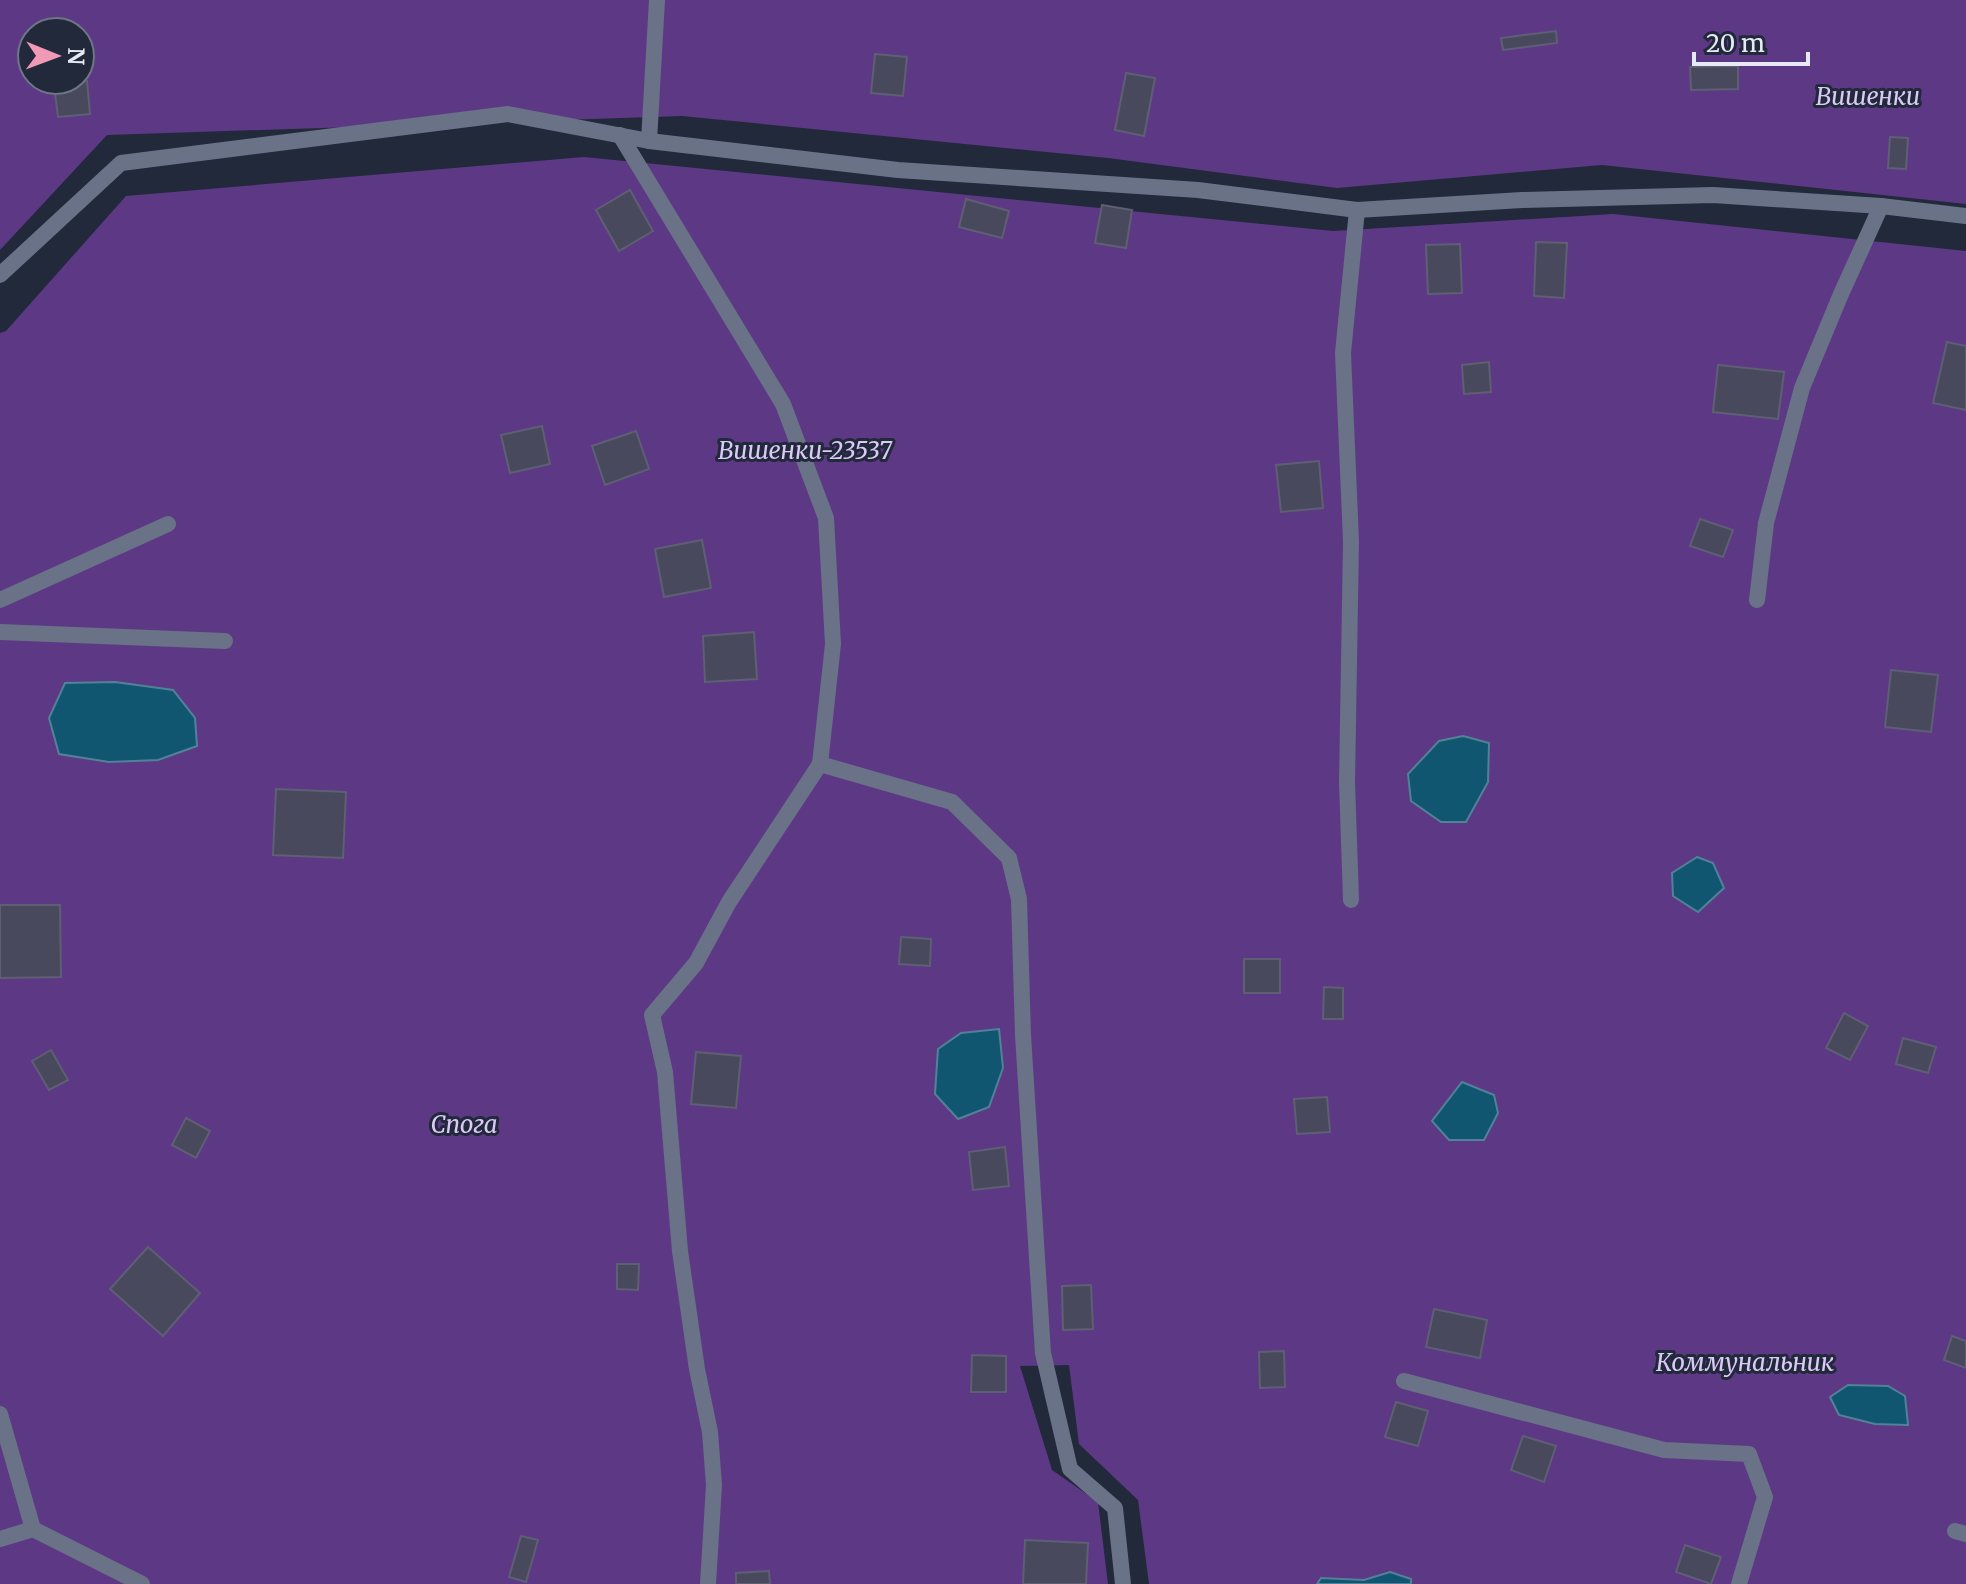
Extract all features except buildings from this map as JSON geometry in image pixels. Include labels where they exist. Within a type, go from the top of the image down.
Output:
[{"type":"lane","points":[[649,141],[657,0]]},
{"type":"lane","points":[[0,275],[121,163],[508,114],[649,141],[898,170],[1198,190],[1357,210],[1522,200],[1713,195],[1881,206],[1966,216]]},
{"type":"lane","points":[[620,135],[783,404],[826,518],[833,644],[820,764],[729,902],[696,963],[652,1015],[665,1072],[680,1251],[697,1369],[710,1432],[714,1485],[708,1584]]},
{"type":"lane","points":[[1757,600],[1766,523],[1802,388],[1881,206]]},
{"type":"lane","points":[[1351,900],[1347,782],[1351,541],[1343,353],[1357,210]]},
{"type":"lane","points":[[0,600],[168,524]]},
{"type":"lane","points":[[0,632],[225,641]]},
{"type":"lane","points":[[820,764],[952,802],[1009,858],[1019,899],[1023,1035],[1043,1353],[1070,1469],[1115,1508],[1123,1584]]},
{"type":"lane","points":[[1404,1381],[1664,1450],[1749,1454],[1765,1497],[1739,1584]]},
{"type":"lane","points":[[0,1414],[33,1529]]},
{"type":"lane","points":[[0,1539],[33,1529],[142,1584]]},
{"type":"green space","name":"Вишенки","points":[[0,0],[1966,0],[1966,204],[1602,165],[1337,188],[1108,158],[682,116],[107,135],[0,250]]},
{"type":"green space","points":[[584,157],[1333,231],[1613,214],[1966,251],[1966,1584],[1149,1584],[1138,1500],[1079,1444],[1069,1365],[1020,1366],[1052,1470],[1098,1502],[1108,1584],[0,1584],[0,333],[6,331],[126,196]]},
{"type":"water","points":[[115,682],[173,690],[195,718],[197,746],[158,760],[109,762],[59,754],[49,718],[65,683]]},
{"type":"water","points":[[1463,736],[1489,743],[1488,782],[1466,822],[1441,822],[1411,801],[1408,774],[1439,741]]},
{"type":"water","points":[[1697,857],[1713,863],[1724,888],[1698,912],[1673,896],[1672,873]]},
{"type":"water","points":[[999,1029],[1003,1068],[989,1107],[958,1119],[935,1094],[938,1049],[961,1033]]},
{"type":"water","points":[[1462,1082],[1494,1095],[1498,1113],[1484,1140],[1449,1140],[1432,1121]]},
{"type":"water","points":[[1848,1385],[1888,1386],[1905,1396],[1908,1425],[1875,1424],[1839,1415],[1830,1397]]},
{"type":"water","points":[[1390,1572],[1411,1579],[1411,1584],[1317,1584],[1321,1578],[1364,1580]]},
{"type":"park label","name":"Вишенки-23537","points":[[805,450]]},
{"type":"park label","name":"Спога","points":[[464,1124]]},
{"type":"park label","name":"Коммунальник","points":[[1745,1362]]}]
